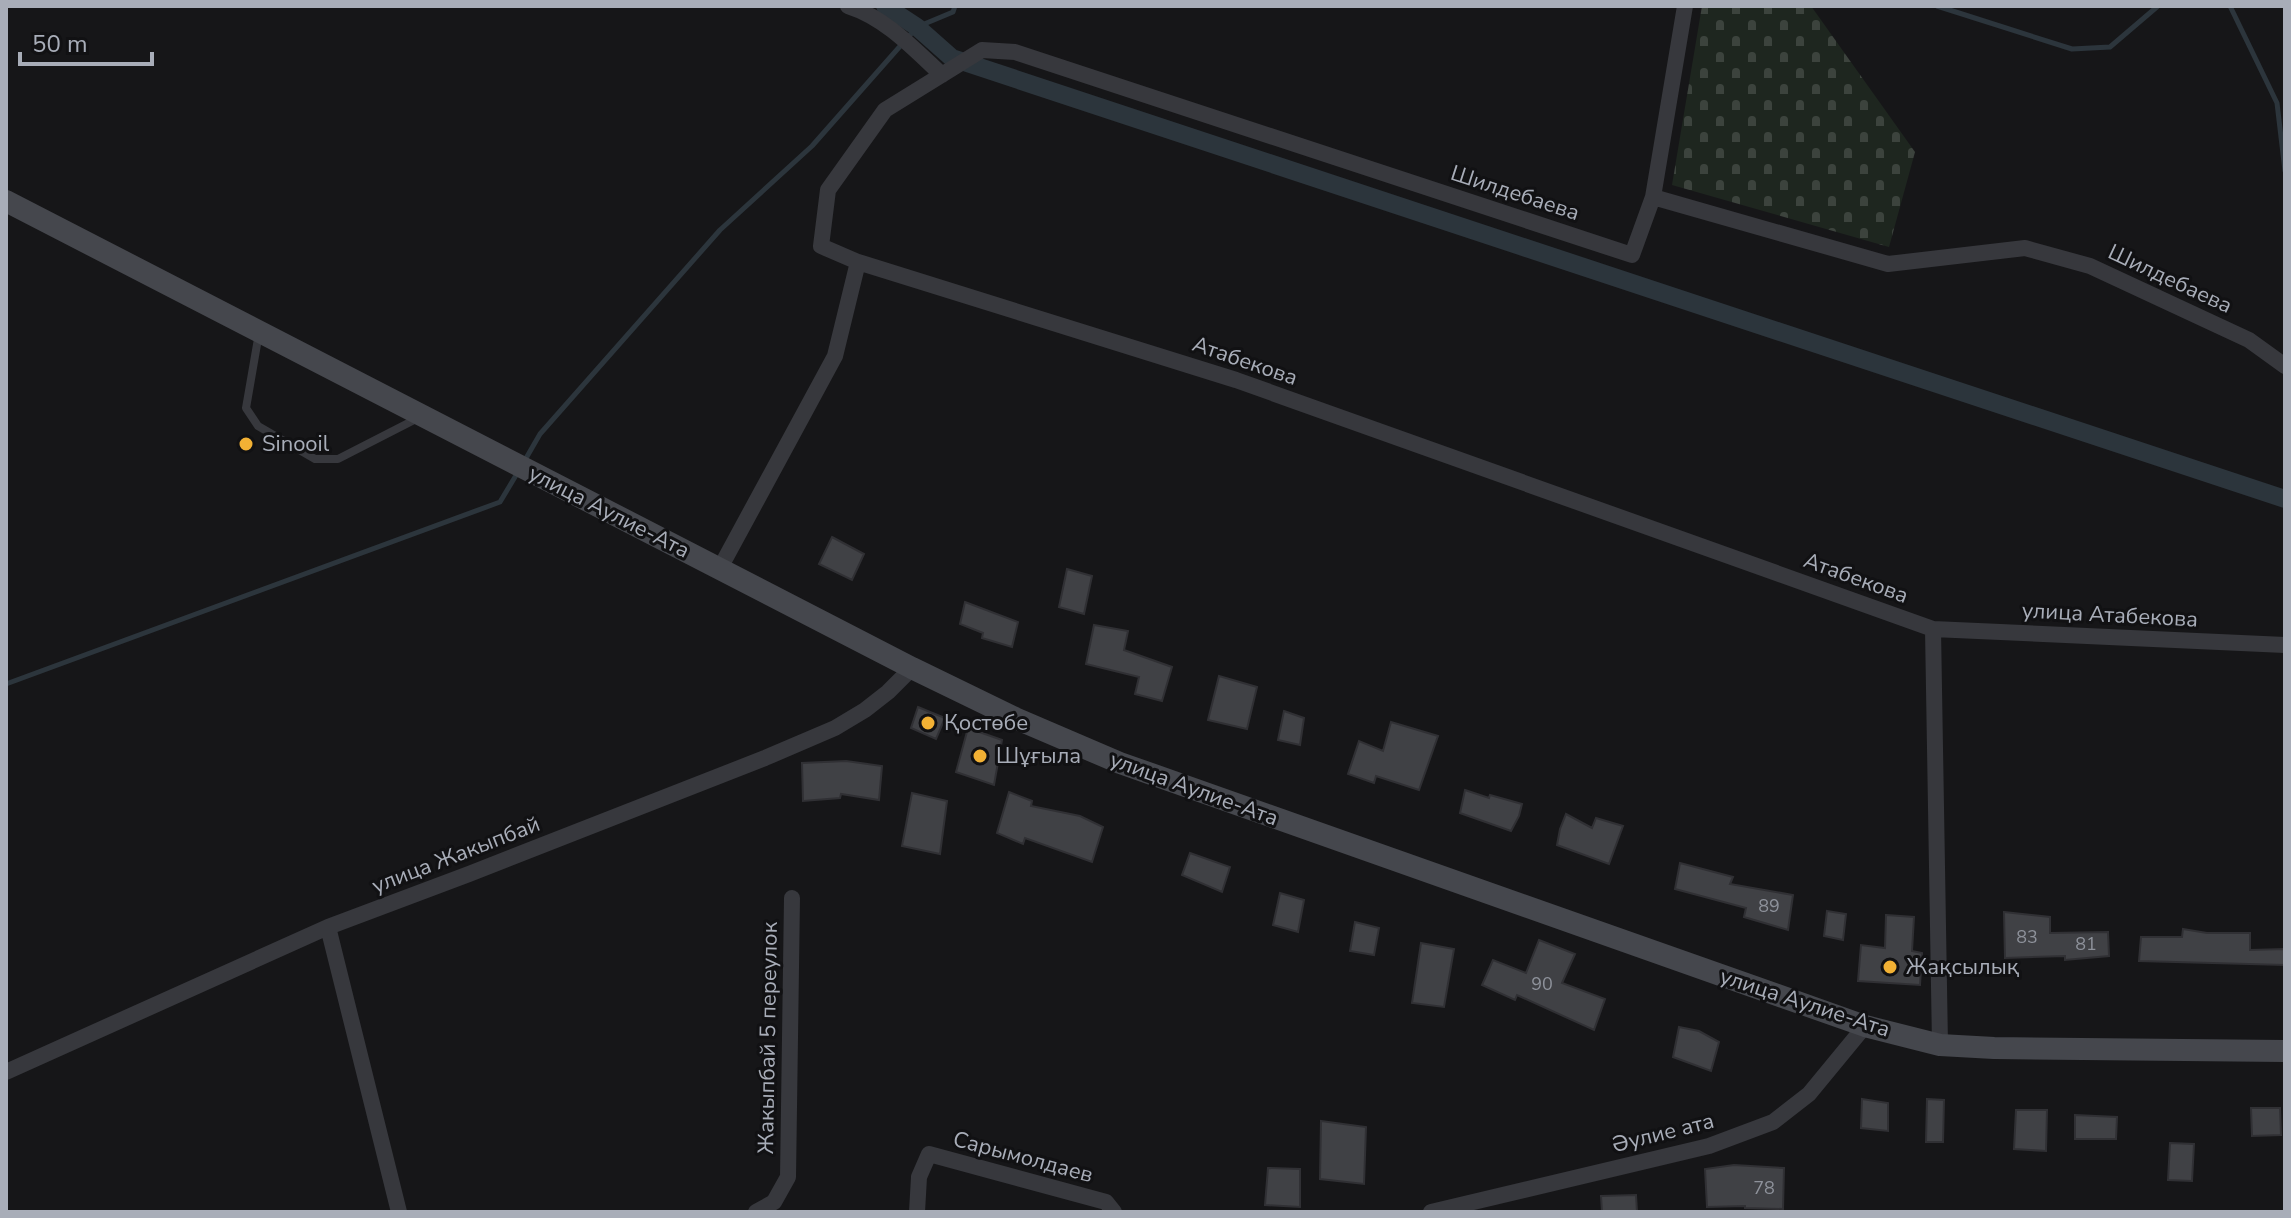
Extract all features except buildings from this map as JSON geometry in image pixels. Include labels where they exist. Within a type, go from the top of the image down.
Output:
[{"type":"main road","name":"улица Аулие-Ата","points":[[6,201],[912,668],[1015,718],[1120,763],[1865,1026],[1940,1045],[2285,1051]]},
{"type":"street","points":[[848,6],[892,29],[942,75]]},
{"type":"street","points":[[1653,197],[1685,6]]},
{"type":"street","name":"Шилдебаева","points":[[858,262],[821,246],[828,190],[885,110],[982,50],[1015,52],[1632,255],[1653,197],[1888,264],[2025,248],[2090,266],[2249,340],[2285,366]]},
{"type":"street","points":[[719,570],[835,356],[858,262]]},
{"type":"street","name":"Атабекова","points":[[858,262],[1236,380],[1933,629]]},
{"type":"street","points":[[1933,629],[1940,1045]]},
{"type":"street","name":"улица Атабекова","points":[[1933,629],[2285,645]]},
{"type":"street","name":"улица Жакыпбай","points":[[6,1072],[328,927],[557,840],[835,728],[865,710],[912,668]]},
{"type":"street","name":"Жакыпбай 5 переулок","points":[[756,1212],[774,1202],[788,1177],[792,898]]},
{"type":"street","points":[[328,927],[399,1212]]},
{"type":"street","name":"Әулие ата","points":[[1431,1212],[1709,1146],[1773,1122],[1809,1094],[1865,1026]]},
{"type":"street","name":"Сарымолдаев","points":[[917,1212],[919,1177],[929,1154],[1106,1202],[1114,1212]]},
{"type":"lane","points":[[259,332],[246,408],[258,426],[315,459],[338,459],[422,416]]},
{"type":"green space","points":[[1702,6],[1811,6],[1915,152],[1889,247],[1672,185]]},
{"type":"waterway","points":[[885,6],[917,27],[952,58],[2285,499]]},
{"type":"waterway","points":[[525,460],[540,434],[720,230],[812,146],[917,27],[953,12],[955,6]]},
{"type":"waterway","points":[[1937,6],[2072,49],[2110,47],[2158,6]]},
{"type":"waterway","points":[[2230,6],[2277,103],[2285,171]]},
{"type":"waterway","points":[[6,684],[500,502],[518,472]]},
{"type":"place","name":"Sinooil","points":[[246,444]]},
{"type":"place","name":"Қостөбе","points":[[928,723]]},
{"type":"place","name":"Шұғыла","points":[[980,756]]},
{"type":"place","name":"Жақсылық","points":[[1890,967]]}]
